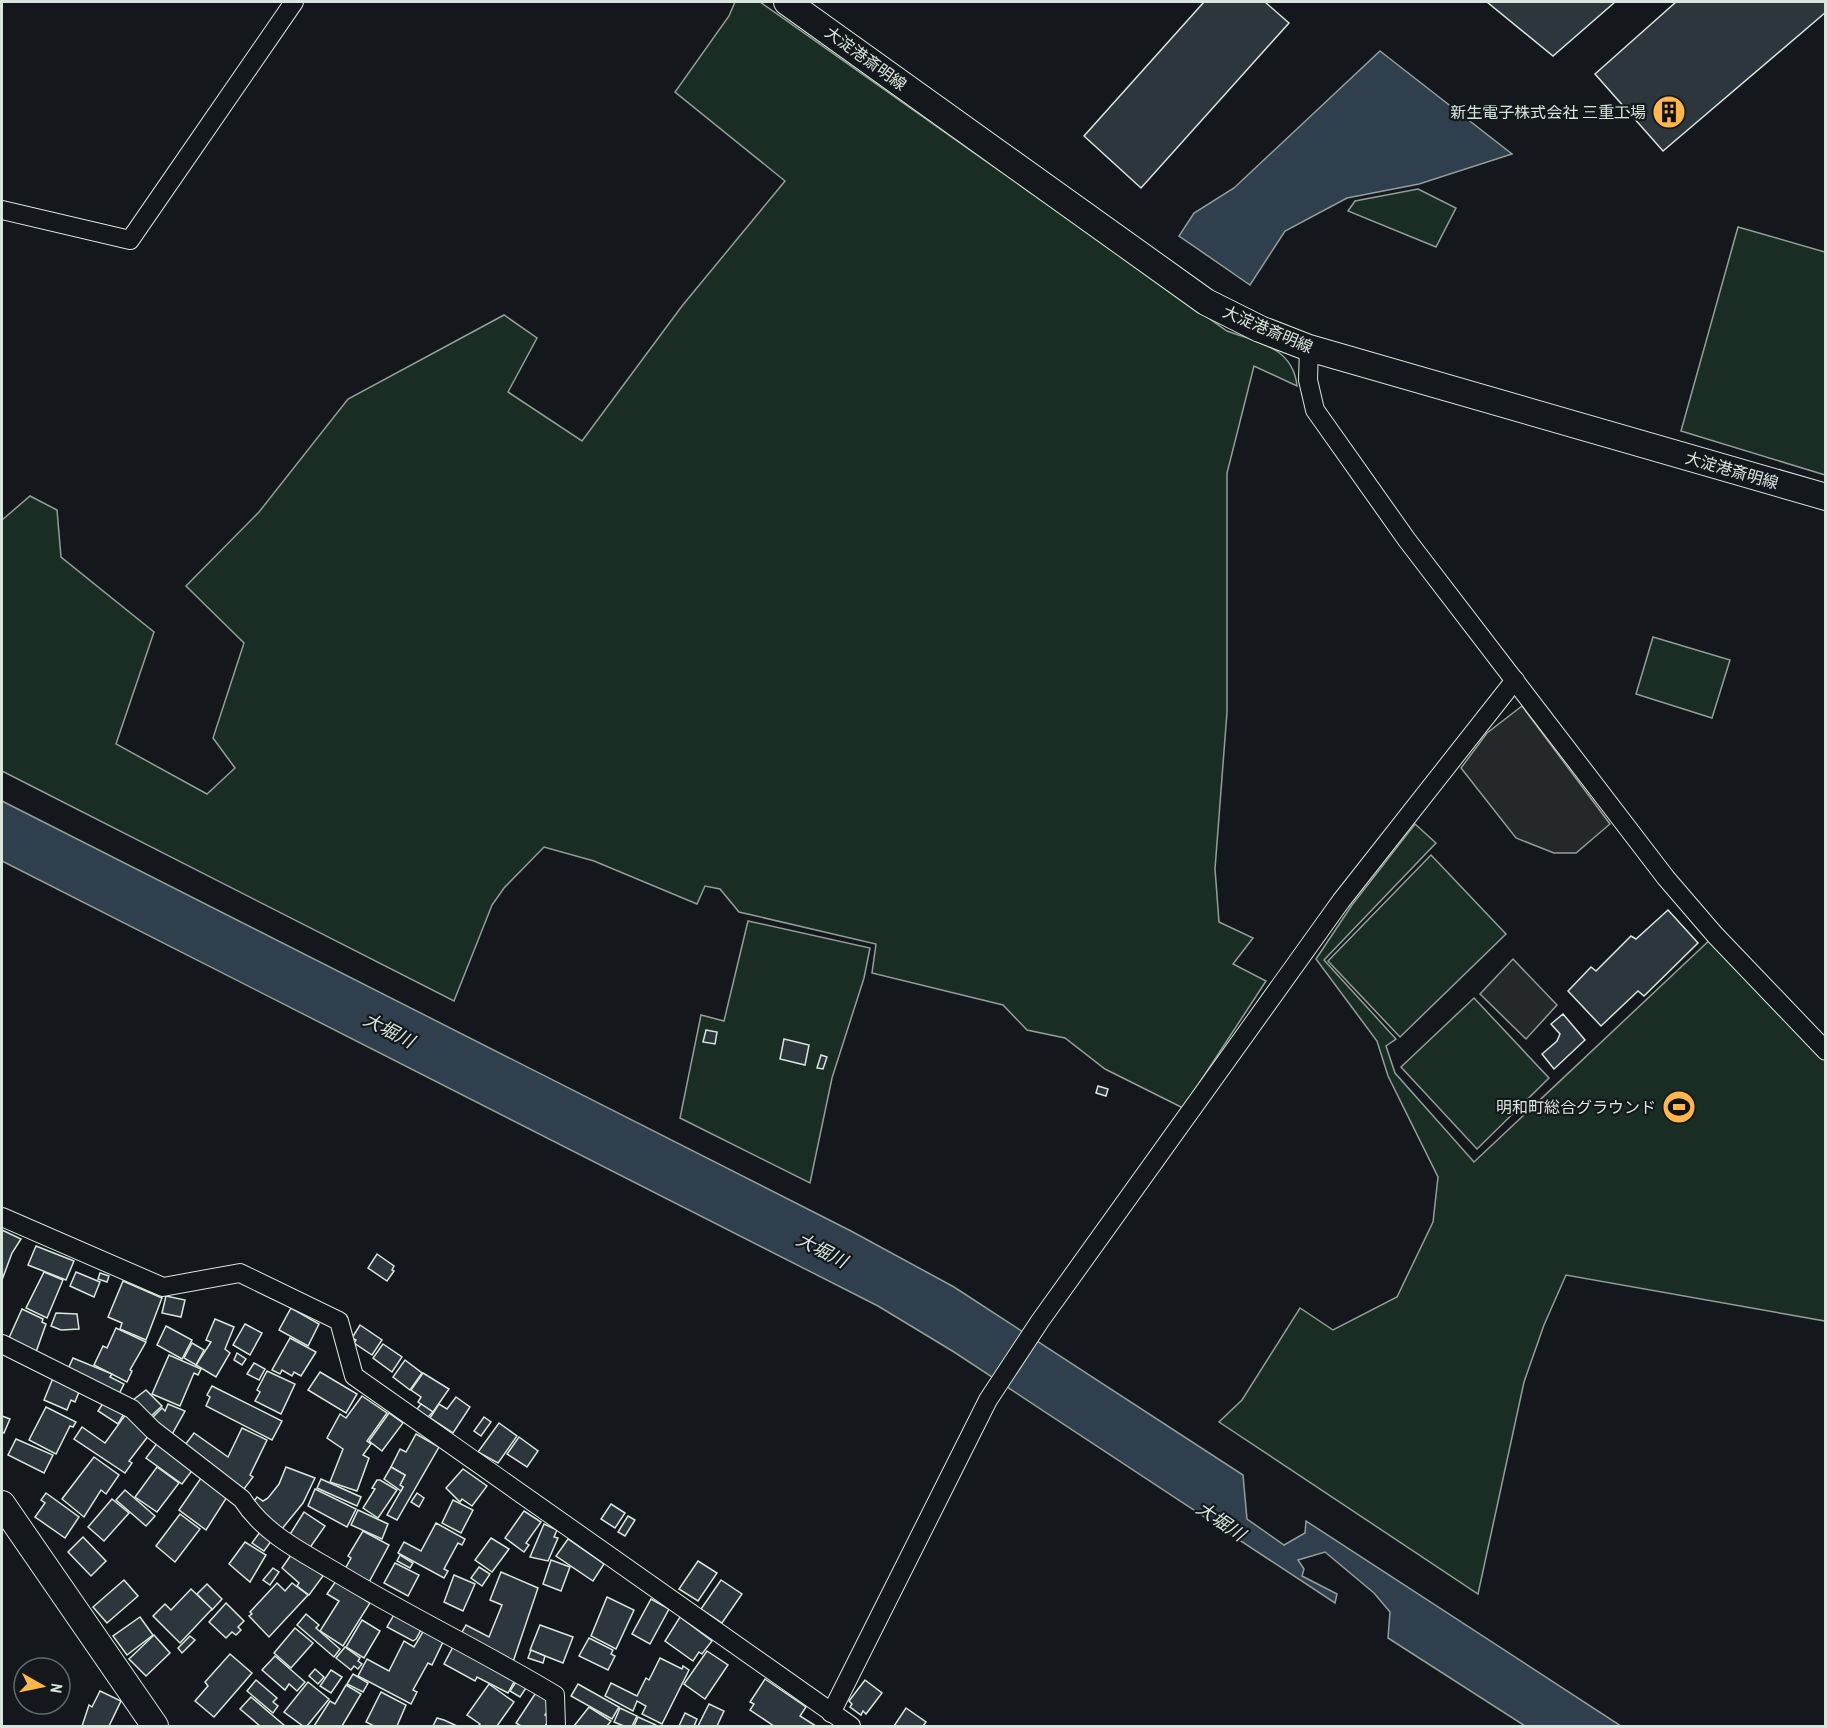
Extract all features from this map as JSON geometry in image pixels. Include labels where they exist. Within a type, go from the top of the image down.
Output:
[{"type":"main road","name":"大淀港斎明線","points":[[788,2],[1206,302],[1260,329],[1309,348],[1826,497]]},
{"type":"main road","points":[[2,1504],[155,1726]]},
{"type":"street","points":[[2,210],[130,240],[294,2]]},
{"type":"street","points":[[1309,348],[1308,380],[1315,410],[1407,540],[1673,886],[1714,935],[1826,1051]]},
{"type":"street","points":[[831,1713],[988,1400],[1040,1321],[1341,901],[1515,680]]},
{"type":"street","points":[[2,1217],[163,1287],[240,1273],[339,1321],[354,1376],[851,1726]]},
{"type":"street","points":[[2,1344],[132,1409],[153,1430],[242,1499],[252,1514],[281,1540],[367,1591],[510,1667],[555,1695],[556,1726]]},
{"type":"green space","points":[[735,2],[760,2],[1227,331],[1272,348],[1282,355],[1294,373],[1297,386],[1254,366],[1227,473],[1227,712],[1215,869],[1219,922],[1253,938],[1233,964],[1266,981],[1183,1108],[1105,1069],[1065,1038],[1027,1030],[1003,1005],[872,973],[876,944],[739,912],[720,889],[705,886],[697,904],[594,861],[544,847],[504,888],[492,905],[454,1001],[2,771],[2,520],[30,496],[57,510],[61,557],[154,632],[116,744],[207,794],[235,768],[213,738],[244,643],[186,586],[259,512],[348,399],[504,315],[537,338],[508,392],[582,441],[682,306],[785,181],[675,92],[729,16]]},
{"type":"green space","points":[[1418,189],[1456,208],[1436,247],[1348,211],[1355,201]]},
{"type":"green space","points":[[1738,227],[1825,252],[1825,475],[1681,431]]},
{"type":"green space","points":[[1653,637],[1730,660],[1712,718],[1636,694]]},
{"type":"green space","points":[[1415,824],[1436,843],[1324,960],[1396,1039],[1386,1046],[1395,1073],[1474,1162],[1715,935],[1825,1052],[1825,1321],[1566,1275],[1544,1325],[1524,1382],[1478,1594],[1219,1422],[1242,1400],[1300,1308],[1333,1330],[1397,1297],[1433,1222],[1438,1177],[1388,1076],[1377,1041],[1316,959],[1352,905]]},
{"type":"green space","points":[[1431,855],[1506,934],[1400,1037],[1328,961]]},
{"type":"green space","points":[[748,921],[870,948],[864,978],[832,1078],[810,1183],[680,1118],[701,1015],[724,1021]]},
{"type":"green space","points":[[1474,998],[1549,1078],[1477,1149],[1401,1067]]},
{"type":"shaded area","points":[[1522,706],[1610,824],[1576,853],[1554,853],[1516,838],[1461,768],[1487,733]]},
{"type":"shaded area","points":[[1513,959],[1557,1005],[1526,1039],[1480,994]]},
{"type":"water","points":[[1380,51],[1512,154],[1419,184],[1347,198],[1285,231],[1250,285],[1179,236],[1194,213],[1234,188]]},
{"type":"water","name":"大堀川","points":[[2,801],[851,1231],[954,1287],[1243,1475],[1247,1519],[1284,1545],[1305,1533],[1306,1521],[1621,1726],[1525,1726],[1388,1638],[1390,1612],[1374,1593],[1325,1552],[1298,1560],[1304,1569],[1302,1576],[1337,1594],[1335,1603],[954,1352],[878,1306],[2,861]]},
{"type":"building","points":[[1204,2],[1265,2],[1289,23],[1141,188],[1084,136]]},
{"type":"building","name":"新生電子株式会社 三重工場","points":[[1487,2],[1615,2],[1553,56]]},
{"type":"building","name":"新生電子株式会社 三重工場","points":[[1676,2],[1826,2],[1826,12],[1663,151],[1595,74]]},
{"type":"building","points":[[1668,910],[1698,943],[1644,996],[1638,991],[1601,1026],[1568,991],[1591,967],[1596,971],[1631,936],[1636,939]]},
{"type":"building","points":[[1563,1014],[1585,1040],[1554,1069],[1542,1054],[1557,1041],[1560,1034],[1551,1024]]},
{"type":"building","points":[[706,1030],[717,1032],[715,1044],[703,1042]]},
{"type":"building","points":[[784,1039],[809,1045],[805,1065],[780,1059]]},
{"type":"building","points":[[821,1055],[827,1057],[823,1069],[817,1068]]},
{"type":"building","points":[[1098,1086],[1108,1089],[1106,1096],[1096,1093]]},
{"type":"building","points":[[2,1230],[21,1239],[12,1253],[2,1280]]},
{"type":"building","points":[[36,1246],[74,1261],[66,1280],[28,1265]]},
{"type":"building","points":[[377,1254],[394,1266],[392,1270],[394,1271],[387,1281],[368,1268]]},
{"type":"building","points":[[44,1272],[63,1280],[47,1318],[26,1308]]},
{"type":"building","points":[[76,1272],[100,1282],[94,1297],[70,1286]]},
{"type":"building","points":[[100,1273],[109,1276],[107,1282],[98,1279]]},
{"type":"building","points":[[123,1281],[162,1298],[146,1340],[120,1329],[122,1323],[108,1317]]},
{"type":"building","points":[[166,1296],[185,1300],[181,1317],[162,1313]]},
{"type":"building","points":[[291,1308],[319,1324],[308,1346],[279,1330]]},
{"type":"building","points":[[22,1309],[43,1319],[42,1322],[46,1324],[36,1352],[8,1340]]},
{"type":"building","points":[[56,1313],[77,1314],[79,1329],[61,1330],[51,1326]]},
{"type":"building","points":[[215,1319],[234,1327],[225,1349],[230,1353],[216,1377],[196,1365],[211,1342],[206,1340]]},
{"type":"building","points":[[245,1324],[262,1333],[250,1355],[233,1345]]},
{"type":"building","points":[[360,1325],[382,1340],[372,1355],[354,1343],[356,1340],[352,1338]]},
{"type":"building","points":[[166,1326],[192,1340],[182,1359],[157,1345]]},
{"type":"building","points":[[116,1328],[146,1342],[130,1370],[132,1371],[127,1382],[94,1365],[103,1346],[107,1348]]},
{"type":"building","points":[[290,1338],[316,1352],[301,1376],[294,1372],[292,1376],[282,1370],[280,1374],[272,1370]]},
{"type":"building","points":[[192,1343],[204,1350],[196,1365],[184,1358]]},
{"type":"building","points":[[383,1344],[402,1357],[392,1372],[373,1358]]},
{"type":"building","points":[[237,1353],[246,1359],[242,1365],[234,1360]]},
{"type":"building","points":[[169,1355],[201,1369],[198,1375],[194,1373],[180,1406],[152,1394]]},
{"type":"building","points":[[73,1358],[112,1374],[110,1377],[124,1384],[119,1394],[67,1371]]},
{"type":"building","points":[[405,1360],[422,1373],[410,1390],[393,1377]]},
{"type":"building","points":[[254,1363],[265,1369],[259,1380],[247,1374]]},
{"type":"building","points":[[267,1371],[295,1384],[281,1414],[255,1401],[260,1392],[257,1390]]},
{"type":"building","points":[[320,1372],[357,1394],[346,1413],[308,1390]]},
{"type":"building","points":[[423,1373],[449,1389],[433,1412],[418,1402],[421,1397],[411,1390]]},
{"type":"building","points":[[53,1378],[79,1392],[75,1402],[71,1400],[67,1410],[44,1400]]},
{"type":"building","points":[[212,1386],[282,1421],[272,1440],[206,1406],[210,1397],[207,1395]]},
{"type":"building","points":[[146,1390],[162,1406],[150,1417],[133,1400]]},
{"type":"building","points":[[362,1396],[387,1413],[367,1441],[371,1444],[363,1455],[369,1458],[357,1491],[330,1482],[343,1449],[327,1438],[340,1414],[346,1418]]},
{"type":"building","points":[[456,1397],[470,1407],[453,1433],[430,1418],[439,1404],[447,1409]]},
{"type":"building","points":[[105,1400],[125,1412],[118,1424],[98,1411]]},
{"type":"building","points":[[168,1404],[185,1411],[171,1436],[151,1419],[162,1408],[165,1411]]},
{"type":"building","points":[[421,1404],[433,1412],[428,1417],[417,1409]]},
{"type":"building","points":[[46,1407],[76,1422],[73,1427],[70,1426],[56,1454],[29,1440]]},
{"type":"building","points":[[389,1413],[403,1423],[382,1451],[369,1441]]},
{"type":"building","points":[[126,1414],[149,1435],[129,1461],[132,1463],[125,1473],[74,1439],[82,1427],[105,1443]]},
{"type":"building","points":[[2,1416],[10,1419],[4,1433],[2,1432]]},
{"type":"building","points":[[484,1417],[491,1422],[481,1436],[474,1431]]},
{"type":"building","points":[[499,1423],[517,1436],[498,1463],[478,1452]]},
{"type":"building","points":[[242,1428],[267,1440],[250,1475],[253,1477],[244,1489],[185,1445],[194,1433],[228,1457]]},
{"type":"building","points":[[416,1434],[439,1447],[397,1520],[387,1515],[403,1487],[400,1485],[405,1475],[391,1467],[400,1449],[406,1452]]},
{"type":"building","points":[[519,1437],[538,1451],[527,1467],[507,1454]]},
{"type":"building","points":[[16,1439],[53,1455],[44,1473],[8,1455]]},
{"type":"building","points":[[158,1442],[194,1468],[182,1484],[146,1458]]},
{"type":"building","points":[[94,1457],[119,1475],[106,1494],[101,1490],[84,1517],[62,1499]]},
{"type":"building","points":[[157,1467],[179,1483],[157,1512],[135,1497]]},
{"type":"building","points":[[286,1467],[315,1478],[303,1503],[281,1530],[252,1504],[257,1497],[263,1501],[268,1498],[279,1484]]},
{"type":"building","points":[[391,1467],[405,1475],[400,1485],[403,1487],[401,1491],[384,1479]]},
{"type":"building","points":[[463,1469],[487,1486],[472,1506],[462,1499],[460,1502],[446,1488]]},
{"type":"building","points":[[201,1478],[227,1497],[206,1530],[179,1510]]},
{"type":"building","points":[[321,1479],[361,1497],[357,1506],[317,1488]]},
{"type":"building","points":[[377,1480],[397,1490],[378,1518],[363,1508],[375,1489],[372,1488]]},
{"type":"building","points":[[315,1489],[356,1509],[347,1527],[308,1506]]},
{"type":"building","points":[[125,1490],[155,1516],[146,1526],[116,1500]]},
{"type":"building","points":[[46,1493],[79,1517],[65,1538],[35,1517],[45,1503],[41,1500]]},
{"type":"building","points":[[417,1493],[424,1498],[419,1507],[411,1502]]},
{"type":"building","points":[[112,1499],[129,1513],[104,1541],[88,1527]]},
{"type":"building","points":[[453,1500],[473,1510],[461,1533],[442,1523]]},
{"type":"building","points":[[611,1504],[625,1513],[615,1528],[601,1519]]},
{"type":"building","points":[[358,1510],[388,1524],[382,1539],[351,1525]]},
{"type":"building","points":[[524,1511],[541,1522],[526,1543],[529,1545],[524,1552],[505,1538]]},
{"type":"building","points":[[304,1512],[325,1526],[309,1549],[289,1536]]},
{"type":"building","points":[[180,1514],[200,1529],[175,1562],[156,1546]]},
{"type":"building","points":[[628,1516],[635,1520],[625,1536],[618,1532]]},
{"type":"building","points":[[436,1523],[465,1539],[462,1545],[458,1543],[444,1569],[448,1571],[444,1578],[398,1553],[404,1542],[421,1551]]},
{"type":"building","points":[[544,1524],[557,1530],[554,1537],[558,1538],[548,1561],[530,1557]]},
{"type":"building","points":[[363,1531],[389,1545],[368,1584],[344,1571],[351,1558],[348,1556]]},
{"type":"building","points":[[260,1532],[272,1540],[264,1551],[252,1543]]},
{"type":"building","points":[[83,1537],[106,1561],[91,1576],[68,1552]]},
{"type":"building","points":[[491,1538],[509,1549],[492,1572],[475,1560]]},
{"type":"building","points":[[568,1539],[604,1564],[593,1581],[556,1556]]},
{"type":"building","points":[[245,1542],[266,1555],[250,1582],[229,1564]]},
{"type":"building","points":[[293,1552],[323,1576],[309,1595],[297,1586],[299,1583],[282,1568]]},
{"type":"building","points":[[400,1555],[413,1563],[410,1568],[397,1561]]},
{"type":"building","points":[[551,1560],[570,1567],[561,1591],[543,1584]]},
{"type":"building","points":[[698,1561],[717,1573],[698,1601],[679,1589]]},
{"type":"building","points":[[395,1563],[419,1575],[408,1596],[384,1583]]},
{"type":"building","points":[[479,1567],[490,1574],[482,1586],[471,1578]]},
{"type":"building","points":[[273,1568],[279,1572],[270,1585],[263,1580]]},
{"type":"building","points":[[501,1572],[538,1588],[513,1662],[461,1634],[466,1625],[489,1637],[502,1605],[490,1600]]},
{"type":"building","points":[[454,1575],[475,1584],[463,1611],[444,1602]]},
{"type":"building","points":[[124,1580],[138,1596],[107,1623],[93,1607]]},
{"type":"building","points":[[721,1580],[742,1594],[722,1623],[701,1609]]},
{"type":"building","points":[[336,1581],[370,1603],[343,1646],[320,1631],[339,1601],[327,1594]]},
{"type":"building","points":[[277,1583],[285,1591],[292,1583],[308,1595],[269,1637],[249,1616],[252,1614],[250,1612]]},
{"type":"building","points":[[207,1584],[222,1599],[212,1610],[197,1594]]},
{"type":"building","points":[[191,1589],[212,1609],[180,1643],[153,1616],[165,1604],[171,1610]]},
{"type":"building","points":[[607,1597],[634,1610],[616,1649],[591,1636]]},
{"type":"building","points":[[651,1599],[669,1609],[650,1644],[632,1634]]},
{"type":"building","points":[[226,1603],[244,1621],[238,1627],[241,1630],[236,1635],[232,1632],[226,1638],[209,1622]]},
{"type":"building","points":[[395,1613],[422,1628],[416,1639],[413,1641],[387,1627]]},
{"type":"building","points":[[306,1614],[319,1625],[316,1628],[340,1649],[334,1657],[297,1625]]},
{"type":"building","points":[[140,1617],[153,1635],[127,1655],[113,1636]]},
{"type":"building","points":[[680,1617],[712,1641],[702,1654],[699,1652],[693,1661],[665,1641]]},
{"type":"building","points":[[362,1620],[380,1631],[364,1658],[346,1647]]},
{"type":"building","points":[[540,1625],[573,1637],[563,1663],[530,1650]]},
{"type":"building","points":[[295,1628],[313,1643],[291,1668],[274,1653]]},
{"type":"building","points":[[424,1630],[444,1640],[432,1665],[428,1663],[413,1690],[417,1692],[411,1704],[358,1676],[367,1659],[389,1671],[404,1641],[414,1647]]},
{"type":"building","points":[[154,1635],[170,1653],[146,1676],[129,1659]]},
{"type":"building","points":[[190,1636],[195,1640],[182,1653],[178,1648]]},
{"type":"building","points":[[589,1638],[613,1650],[611,1654],[615,1656],[608,1670],[579,1656]]},
{"type":"building","points":[[454,1645],[516,1678],[508,1693],[477,1677],[475,1681],[444,1664]]},
{"type":"building","points":[[345,1647],[360,1658],[358,1661],[362,1664],[358,1669],[354,1666],[351,1670],[336,1658]]},
{"type":"building","points":[[531,1650],[545,1656],[543,1663],[528,1658]]},
{"type":"building","points":[[707,1651],[728,1665],[705,1699],[684,1684]]},
{"type":"building","points":[[230,1654],[252,1673],[214,1717],[195,1701],[208,1686],[205,1682]]},
{"type":"building","points":[[275,1656],[305,1682],[297,1691],[289,1684],[285,1690],[262,1670]]},
{"type":"building","points":[[660,1658],[689,1670],[662,1724],[642,1714],[646,1706],[637,1701],[633,1711],[605,1696],[611,1683],[637,1696],[646,1678],[649,1680]]},
{"type":"building","points":[[315,1669],[324,1677],[318,1684],[309,1676]]},
{"type":"building","points":[[331,1670],[342,1677],[331,1693],[320,1686]]},
{"type":"building","points":[[353,1674],[368,1683],[363,1692],[347,1684]]},
{"type":"building","points":[[518,1679],[528,1685],[520,1697],[510,1691]]},
{"type":"building","points":[[765,1679],[806,1707],[800,1716],[816,1726],[774,1726],[750,1710],[754,1704],[750,1702]]},
{"type":"building","points":[[256,1680],[277,1698],[273,1702],[278,1706],[273,1713],[247,1691]]},
{"type":"building","points":[[865,1680],[882,1693],[866,1714],[863,1711],[861,1715],[850,1707],[852,1704],[849,1701]]},
{"type":"building","points":[[308,1682],[329,1699],[307,1726],[303,1726],[284,1712]]},
{"type":"building","points":[[489,1684],[514,1702],[497,1726],[478,1726],[480,1724],[467,1715]]},
{"type":"building","points":[[578,1684],[619,1707],[612,1719],[571,1696]]},
{"type":"building","points":[[346,1685],[361,1694],[342,1726],[314,1726],[330,1701],[335,1704]]},
{"type":"building","points":[[100,1691],[121,1701],[109,1726],[82,1726],[89,1705],[92,1707]]},
{"type":"building","points":[[537,1691],[549,1699],[551,1706],[545,1715],[551,1718],[545,1726],[521,1726],[516,1723]]},
{"type":"building","points":[[381,1692],[406,1705],[397,1726],[374,1726],[366,1722]]},
{"type":"building","points":[[251,1697],[285,1726],[260,1726],[240,1709]]},
{"type":"building","points":[[709,1704],[724,1711],[717,1726],[698,1726]]},
{"type":"building","points":[[589,1707],[611,1721],[607,1726],[574,1726]]},
{"type":"building","points":[[620,1708],[637,1716],[632,1726],[614,1722]]},
{"type":"building","points":[[906,1708],[926,1722],[923,1726],[894,1726]]},
{"type":"building","points":[[685,1713],[697,1719],[694,1726],[679,1726]]},
{"type":"building","points":[[638,1717],[656,1725],[656,1726],[634,1726]]},
{"type":"building","points":[[437,1718],[444,1720],[457,1726],[433,1726]]},
{"type":"place","name":"新生電子株式会社 三重工場","points":[[1669,112]]},
{"type":"place","name":"明和町総合グラウンド","points":[[1679,1107]]}]
